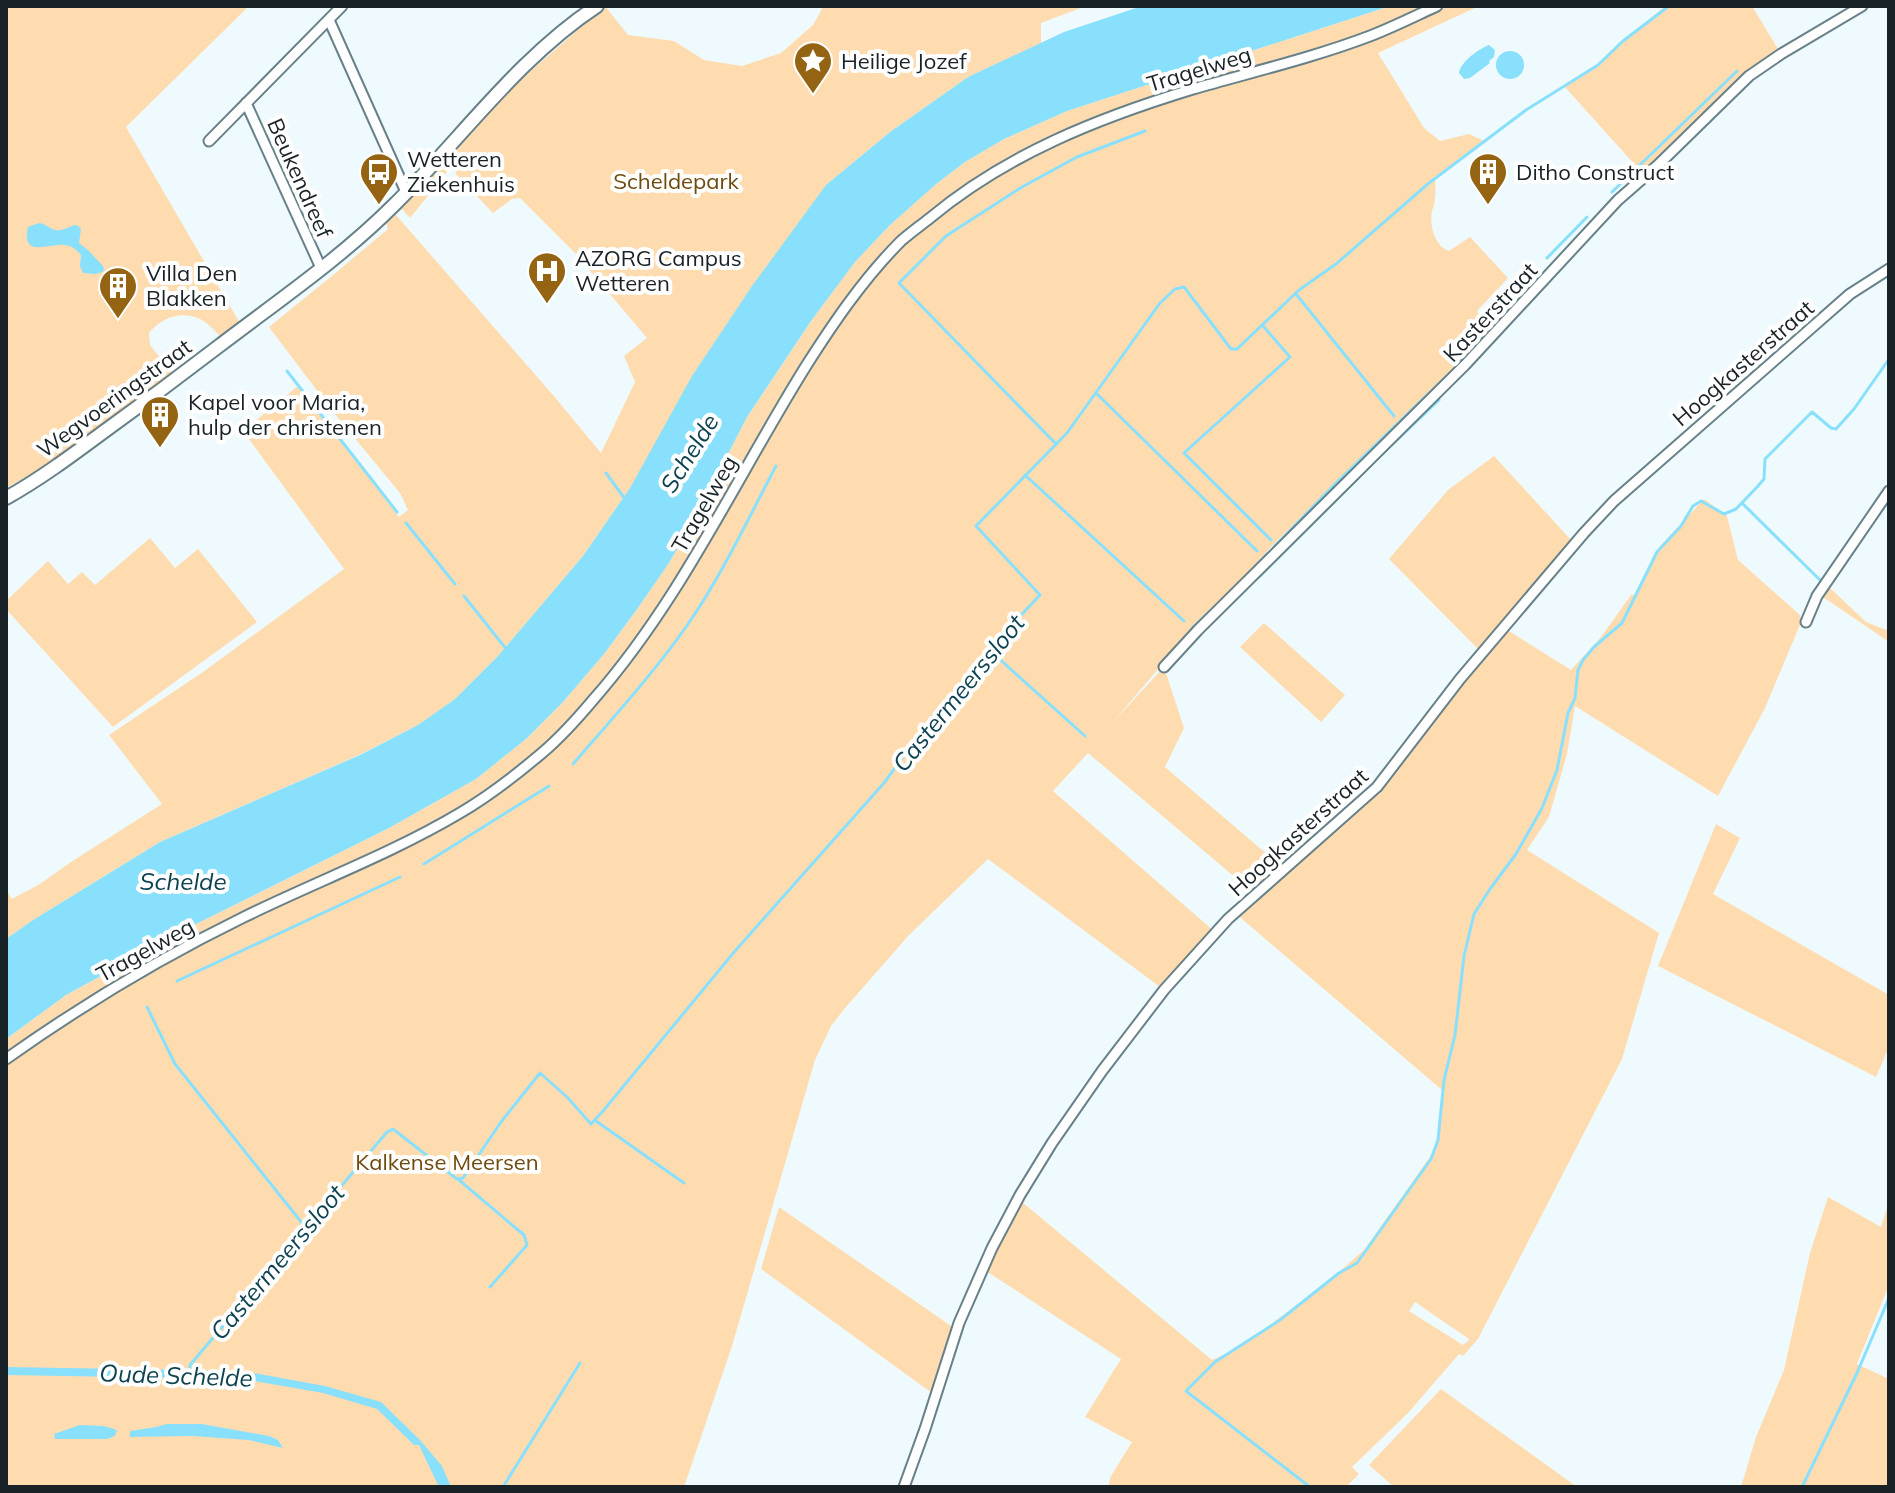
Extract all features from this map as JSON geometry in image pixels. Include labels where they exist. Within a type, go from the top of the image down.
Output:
[{"type":"main road","name":"Wegvoeringstraat","points":[[6,498],[49,471],[151,397],[349,247],[542,50],[597,6]]},
{"type":"street","points":[[209,141],[342,6]]},
{"type":"street","name":"Tragelweg","points":[[6,1059],[88,1003],[184,947],[463,812],[515,775],[559,738],[621,667],[653,624],[837,318],[902,240],[975,183],[1012,161],[1095,122],[1369,36],[1437,6]]},
{"type":"street","name":"Kasterstraat","points":[[1164,667],[1333,494],[1438,393],[1618,200],[1749,76],[1862,6]]},
{"type":"street","points":[[329,20],[406,192]]},
{"type":"street","name":"Beukendreef","points":[[246,103],[321,268]]},
{"type":"street","name":"Hoogkasterstraat","points":[[904,1487],[959,1323],[999,1235],[1052,1143],[1164,990],[1228,919],[1377,787],[1460,679],[1614,501],[1850,294],[1889,269]]},
{"type":"street","points":[[1806,622],[1817,596],[1889,491]]},
{"type":"green space","points":[[6,6],[249,6],[126,127],[241,325],[220,336],[206,322],[193,316],[172,317],[159,323],[149,333],[150,345],[174,375],[46,466],[6,488]]},
{"type":"green space","name":"Scheldepark","points":[[605,6],[628,35],[674,41],[704,60],[742,66],[781,53],[813,25],[822,9],[820,6],[1086,6],[1041,23],[1041,43],[968,77],[890,132],[826,185],[583,556],[498,656],[455,699],[418,725],[359,755],[160,842],[6,939],[6,890],[12,899],[40,884],[162,804],[109,735],[203,672],[344,569],[243,431],[299,385],[399,517],[408,510],[400,493],[269,327],[388,229],[386,223],[396,215],[601,453],[635,382],[624,356],[647,338],[575,253],[520,198],[512,199],[493,213],[455,173],[465,161],[455,151],[501,97]]},
{"type":"green space","name":"Kalkense Meersen","points":[[1390,6],[1479,6],[1378,53],[1424,128],[1440,141],[1469,134],[1484,141],[1435,178],[1431,223],[1434,235],[1444,249],[1449,251],[1470,237],[1508,278],[1477,311],[1488,330],[1456,367],[1273,545],[1193,628],[1114,721],[1164,667],[1184,728],[1165,767],[1283,868],[1363,800],[1483,654],[1389,559],[1448,490],[1494,456],[1572,541],[1486,650],[1509,631],[1571,670],[1601,637],[1631,595],[1635,595],[1660,546],[1704,499],[1727,516],[1738,560],[1802,620],[1765,708],[1718,796],[1575,706],[1567,754],[1549,817],[1527,850],[1659,933],[1622,1059],[1478,1339],[1463,1356],[1459,1354],[1408,1413],[1352,1467],[1359,1474],[1346,1487],[1108,1487],[1111,1476],[1132,1442],[1085,1417],[1121,1359],[986,1271],[1022,1202],[1212,1360],[1239,1348],[1331,1279],[1364,1250],[1432,1154],[1439,1138],[1442,1090],[1235,913],[1256,895],[1088,753],[1053,791],[1215,932],[1164,990],[988,859],[909,935],[831,1026],[815,1060],[732,1346],[684,1487],[6,1487],[6,1039],[66,995],[198,923],[389,828],[476,779],[526,739],[604,654],[669,563],[747,417],[855,262],[889,226],[965,162],[1004,139],[1067,111]],"holes":[[[1415,1302],[1469,1339],[1463,1345],[1409,1311]]]},
{"type":"green space","points":[[1665,6],[1752,6],[1781,54],[1749,76],[1645,176],[1564,86],[1598,65]]},
{"type":"green space","points":[[441,166],[447,172],[410,218],[401,208]]},
{"type":"green space","points":[[150,538],[175,568],[198,549],[257,622],[113,727],[6,609],[6,601],[48,561],[68,584],[82,572],[95,585]]},
{"type":"green space","points":[[1829,587],[1866,622],[1889,631],[1889,642],[1823,597]]},
{"type":"green space","points":[[1264,623],[1345,695],[1321,722],[1240,647]]},
{"type":"green space","points":[[1716,824],[1740,838],[1713,894],[1889,995],[1889,1047],[1876,1077],[1658,966]]},
{"type":"green space","points":[[1828,1197],[1881,1227],[1889,1201],[1889,1285],[1857,1364],[1889,1379],[1889,1487],[1741,1487],[1756,1437],[1784,1370],[1810,1253]]},
{"type":"green space","points":[[779,1207],[954,1328],[932,1393],[761,1269]]},
{"type":"green space","points":[[1441,1389],[1577,1487],[1394,1487],[1369,1465]]},
{"type":"water","name":"Schelde","points":[[1142,6],[1390,6],[1067,111],[1004,139],[965,162],[889,226],[855,262],[747,417],[669,563],[604,654],[526,739],[476,779],[389,828],[198,923],[66,995],[6,1039],[6,939],[160,842],[360,755],[418,725],[455,699],[498,656],[583,556],[630,488],[692,376],[752,286],[826,185],[890,132],[968,77],[1064,32]]},
{"type":"water","points":[[1489,45],[1495,50],[1490,63],[1464,79],[1459,73],[1463,64]]},
{"type":"water","points":[[1510,51],[1520,55],[1524,65],[1520,75],[1510,79],[1500,75],[1496,65],[1500,55]]},
{"type":"water","points":[[39,223],[58,230],[77,225],[81,229],[79,243],[102,265],[103,272],[83,273],[81,255],[70,246],[32,246],[27,237],[28,227]]},
{"type":"water","points":[[6,1367],[243,1371],[325,1386],[381,1402],[442,1466],[451,1487],[439,1487],[419,1445],[414,1445],[377,1409],[323,1393],[242,1379],[6,1375]]},
{"type":"water","points":[[167,1424],[202,1424],[269,1436],[278,1440],[283,1448],[248,1440],[192,1436],[130,1437],[130,1431]]},
{"type":"water","points":[[80,1425],[117,1430],[115,1436],[107,1439],[55,1439],[54,1434]]},
{"type":"waterway","name":"Castermeerssloot","points":[[190,1374],[190,1365],[387,1132],[393,1129],[457,1179],[463,1178],[501,1122],[540,1073],[591,1124],[603,1111],[735,951],[884,783],[932,717],[970,675],[976,663],[1040,595],[976,526],[1067,433],[1160,303],[1175,289],[1184,287],[1231,349],[1237,349],[1299,290],[1336,264],[1429,183],[1526,110],[1598,65],[1623,41],[1669,6]]},
{"type":"waterway","points":[[1612,192],[1737,71]]},
{"type":"waterway","points":[[1056,444],[899,283],[946,236],[1022,187],[1077,157],[1145,131]]},
{"type":"waterway","points":[[1547,258],[1587,217]]},
{"type":"waterway","points":[[1274,547],[1456,367],[1488,330],[1489,319],[1529,278]]},
{"type":"waterway","points":[[1296,294],[1394,416]]},
{"type":"waterway","points":[[1263,326],[1290,357],[1184,453],[1271,540]]},
{"type":"waterway","points":[[1310,1487],[1186,1391],[1215,1362],[1280,1320],[1339,1273],[1357,1263],[1431,1159],[1438,1140],[1444,1080],[1455,1035],[1464,956],[1474,914],[1516,854],[1542,808],[1557,770],[1568,713],[1575,698],[1578,670],[1583,660],[1622,623],[1657,552],[1681,526],[1693,506],[1701,501],[1724,514],[1736,509],[1764,479],[1765,459],[1812,412],[1836,429],[1889,359]]},
{"type":"waterway","points":[[287,371],[397,512]]},
{"type":"waterway","points":[[1097,394],[1257,551]]},
{"type":"waterway","points":[[1378,458],[1439,400]]},
{"type":"waterway","points":[[573,764],[646,680],[699,608],[776,466]]},
{"type":"waterway","points":[[1260,576],[1370,466]]},
{"type":"waterway","points":[[606,473],[625,499]]},
{"type":"waterway","points":[[1025,475],[1184,621]]},
{"type":"waterway","points":[[1743,504],[1820,580]]},
{"type":"waterway","points":[[406,523],[455,584]]},
{"type":"waterway","points":[[1245,577],[1267,554]]},
{"type":"waterway","points":[[464,596],[507,650]]},
{"type":"waterway","points":[[1193,627],[1222,600]]},
{"type":"waterway","points":[[995,655],[1085,736]]},
{"type":"waterway","points":[[424,864],[549,786]]},
{"type":"waterway","points":[[177,981],[400,877]]},
{"type":"waterway","points":[[147,1007],[175,1064],[306,1228]]},
{"type":"waterway","points":[[596,1121],[684,1183]]},
{"type":"waterway","points":[[459,1180],[524,1235],[527,1245],[490,1287]]},
{"type":"waterway","name":"Oude Schelde","points":[[1802,1487],[1889,1298]]},
{"type":"waterway","points":[[503,1487],[580,1363]]},
{"type":"place","name":"Heilige Jozef","points":[[813,95]]},
{"type":"place","name":"Wetteren Ziekenhuis","points":[[379,206]]},
{"type":"place","name":"Ditho Construct","points":[[1488,206]]},
{"type":"place","name":"AZORG Campus Wetteren","points":[[547,305]]},
{"type":"place","name":"Villa Den Blakken","points":[[118,320]]},
{"type":"place","name":"Kapel voor Maria, hulp der christenen","points":[[160,449]]}]
